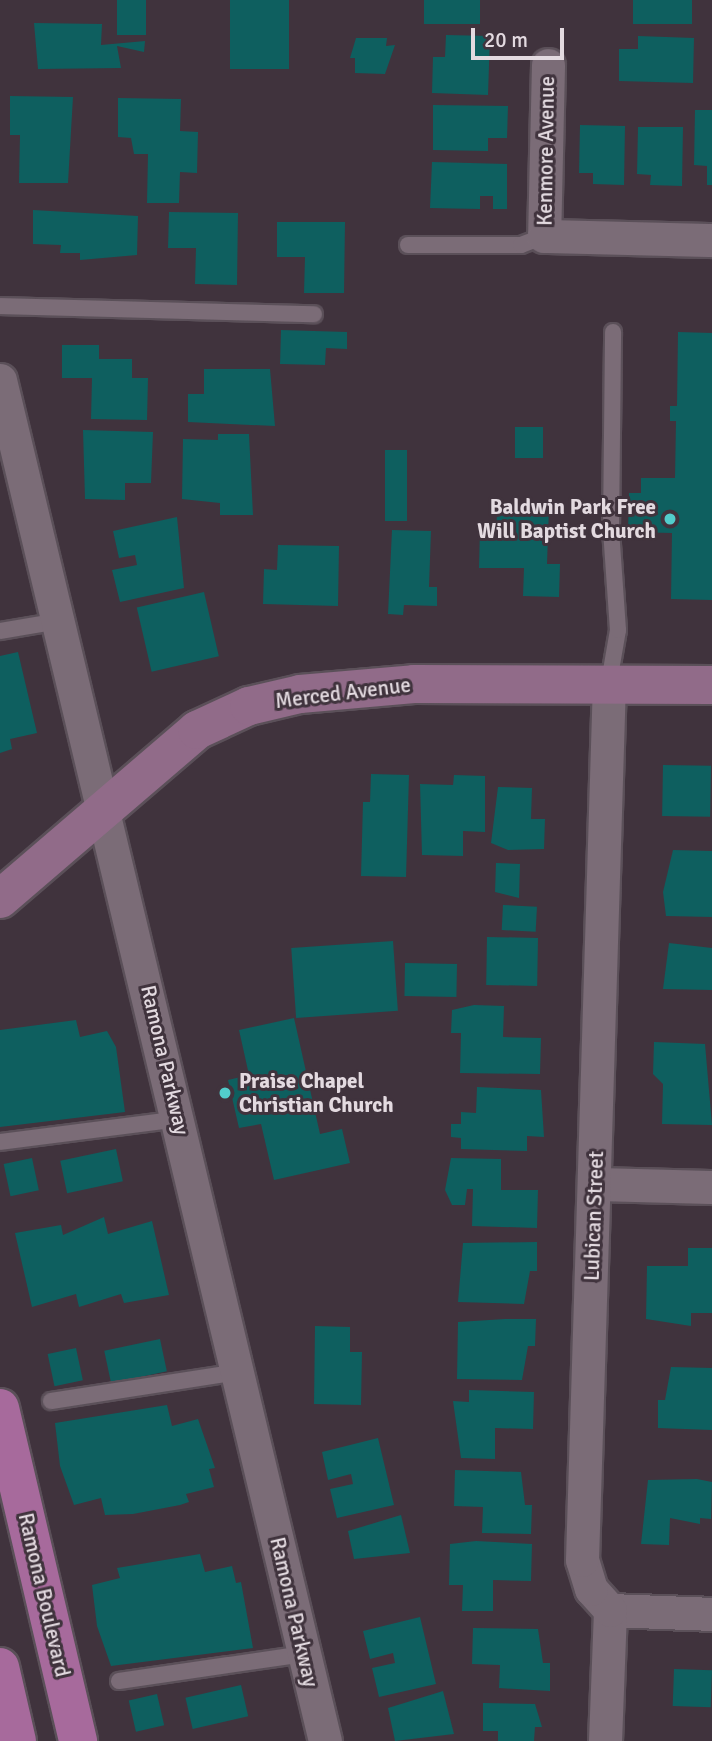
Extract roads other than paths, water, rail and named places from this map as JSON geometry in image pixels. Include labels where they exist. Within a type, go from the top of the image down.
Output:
[{"type":"main road","name":"Ramona Boulevard","points":[[0,1408],[78,1741]]},
{"type":"main road","points":[[0,1667],[9,1723]]},
{"type":"street","name":"Kenmore Avenue","points":[[548,65],[544,236],[712,240]]},
{"type":"street","name":"Ramona Parkway","points":[[0,380],[105,808],[325,1741]]},
{"type":"street","name":"Merced Avenue","points":[[0,900],[197,730],[249,706],[300,694],[414,684],[609,682],[712,685]]},
{"type":"street","name":"Lubican Street","points":[[609,682],[596,1184],[582,1560],[591,1589],[610,1610]]},
{"type":"street","points":[[596,1184],[712,1187]]},
{"type":"street","points":[[605,1741],[610,1610],[712,1614]]},
{"type":"lane","points":[[408,244],[521,245],[544,236]]},
{"type":"lane","points":[[0,306],[314,314]]},
{"type":"lane","points":[[609,682],[618,630],[611,531],[613,331]]},
{"type":"lane","points":[[0,631],[59,621]]},
{"type":"lane","points":[[0,1142],[178,1119]]},
{"type":"lane","points":[[51,1401],[238,1372]]},
{"type":"lane","points":[[119,1681],[304,1654]]},
{"type":"place","name":"Baldwin Park Free Will Baptist Church","points":[[670,519]]},
{"type":"place","name":"Praise Chapel Christian Church","points":[[225,1093]]}]
